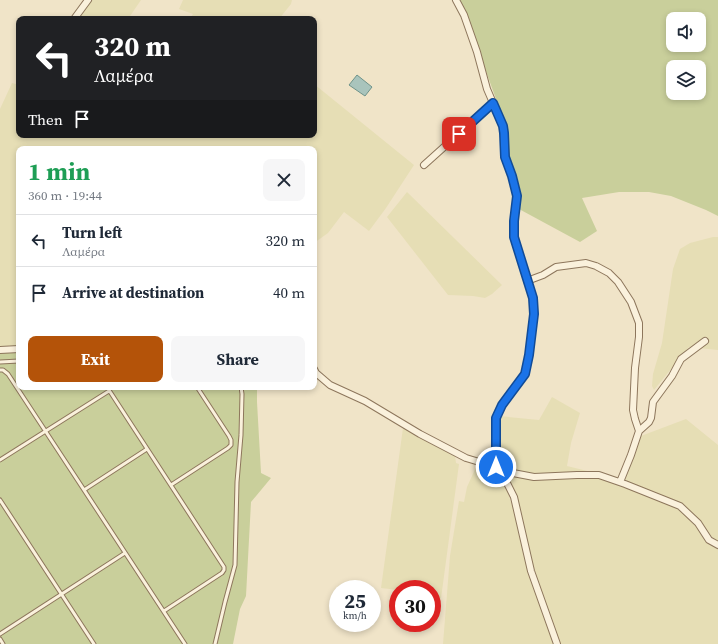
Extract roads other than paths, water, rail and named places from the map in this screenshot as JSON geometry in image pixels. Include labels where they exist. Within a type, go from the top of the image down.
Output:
[{"type":"street","points":[[76,16],[88,0]]},
{"type":"street","points":[[456,0],[464,14],[477,52],[487,89],[503,126],[505,157],[517,196],[514,237],[533,298],[534,314],[525,374],[502,405],[496,418],[496,467],[514,497],[531,571],[557,644]]},
{"type":"street","points":[[424,165],[493,103]]},
{"type":"street","points":[[527,281],[543,275],[556,267],[586,263],[596,266],[609,273],[618,282],[631,302],[639,323],[633,410],[639,431]]},
{"type":"street","points":[[620,482],[639,431],[652,418],[653,402],[672,376],[681,358],[705,341]]},
{"type":"street","points":[[0,350],[16,349]]},
{"type":"street","points":[[317,374],[330,385],[365,401],[420,434],[466,458],[513,473],[534,476],[599,476],[620,482],[680,506],[698,523],[709,540],[718,545]]},
{"type":"lane","points":[[0,362],[16,361]]},
{"type":"lane","points":[[0,370],[3,370],[8,374],[16,387]]},
{"type":"lane","points":[[18,390],[185,644]]},
{"type":"lane","points":[[171,486],[231,445],[229,436],[199,390]]},
{"type":"lane","points":[[215,644],[235,565],[237,482],[241,435],[241,390]]},
{"type":"lane","points":[[0,460],[109,391],[224,567],[222,573],[164,611]]},
{"type":"lane","points":[[84,490],[147,449]]},
{"type":"lane","points":[[0,500],[94,644]]},
{"type":"lane","points":[[0,634],[125,553]]},
{"type":"lane","points":[[0,639],[3,644]]},
{"type":"water","points":[[357,75],[372,87],[365,96],[349,85]]}]
